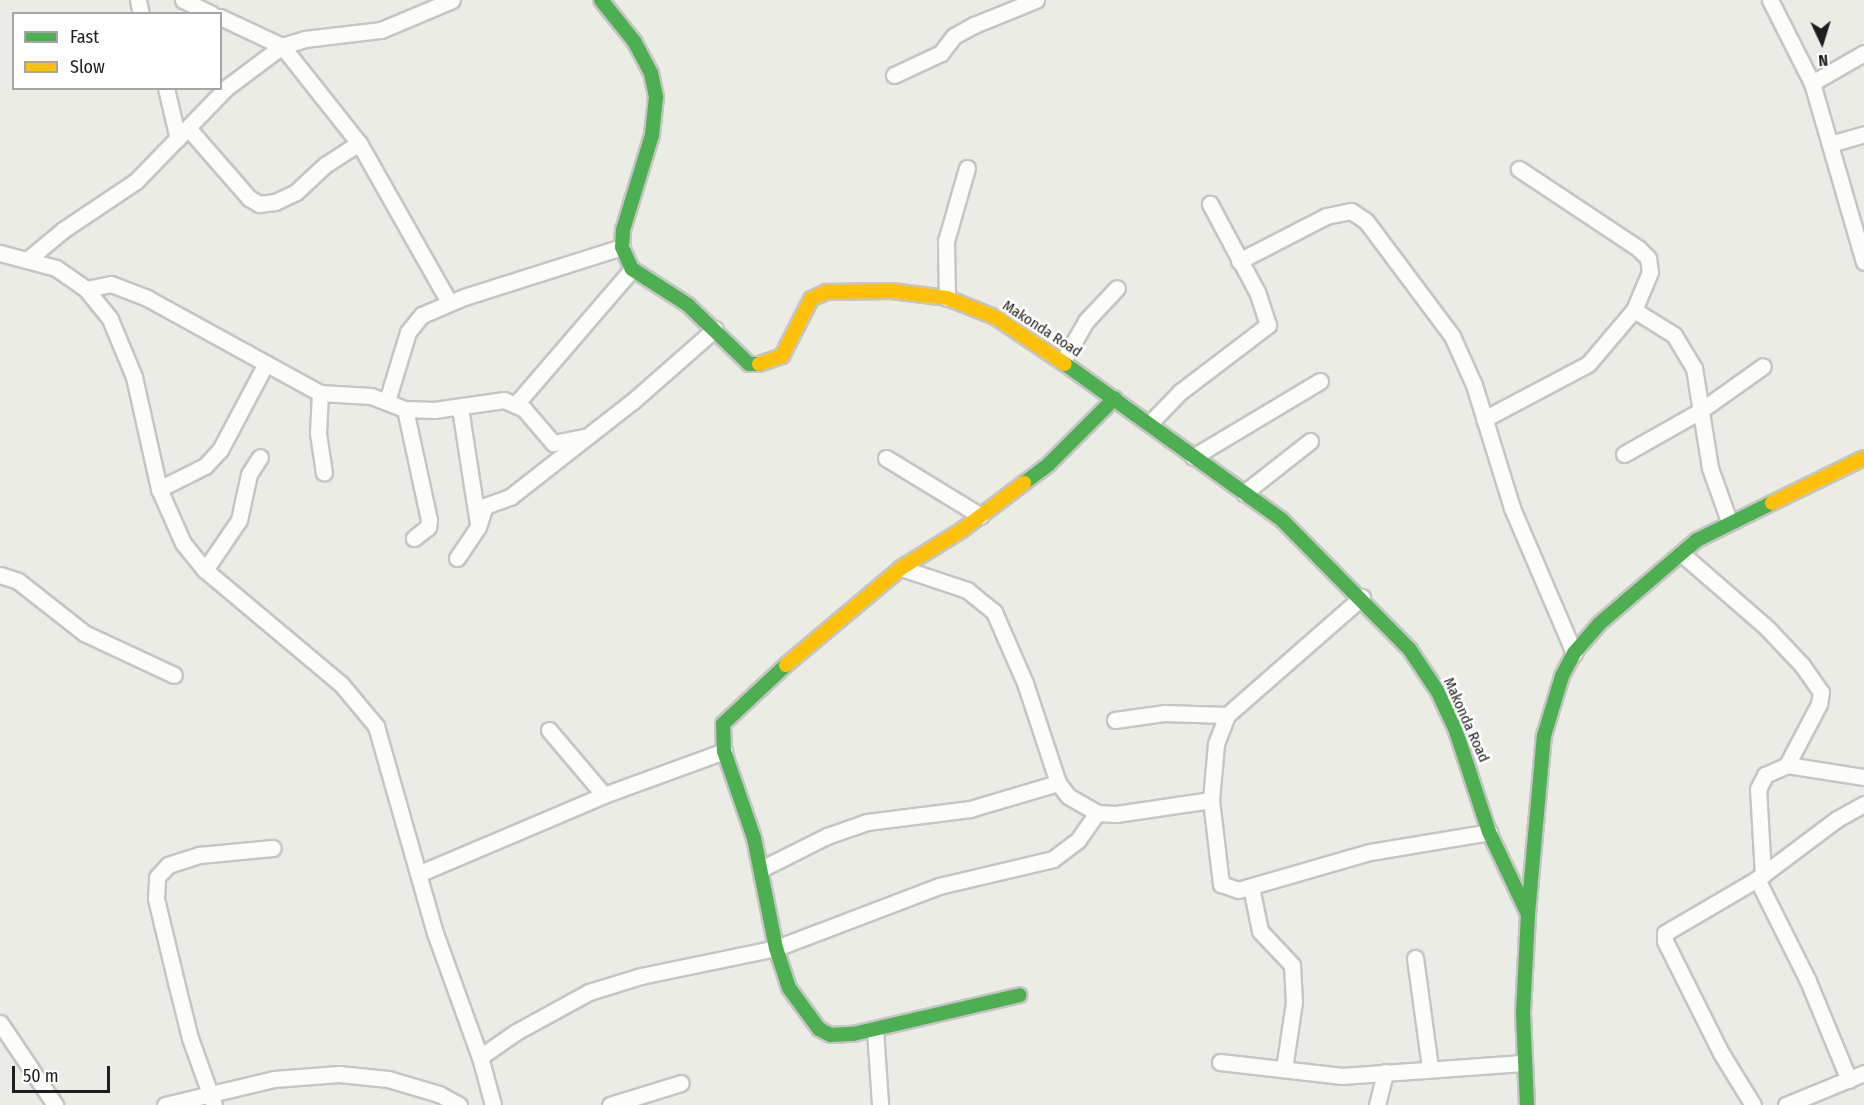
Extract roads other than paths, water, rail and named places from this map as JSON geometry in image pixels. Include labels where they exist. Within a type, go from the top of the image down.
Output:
[{"type":"street","points":[[183,0],[208,12]]},
{"type":"street","points":[[27,260],[63,230],[136,181],[226,88],[282,46],[305,39],[381,30],[452,0]]},
{"type":"street","points":[[516,404],[632,269],[622,247],[627,214],[652,135],[656,97],[651,73],[634,41],[602,0]]},
{"type":"street","points":[[894,75],[941,53],[954,36],[974,25],[1036,0]]},
{"type":"street","points":[[1770,0],[1812,83],[1864,262]]},
{"type":"street","points":[[222,18],[282,46],[360,144],[449,302]]},
{"type":"street","points":[[1812,83],[1864,53]]},
{"type":"street","points":[[167,90],[183,134],[249,198],[259,204],[275,202],[297,192],[325,165],[360,144]]},
{"type":"street","points":[[1830,144],[1864,134]]},
{"type":"street","points":[[947,298],[946,241],[967,168]]},
{"type":"street","points":[[1484,419],[1588,364],[1634,310],[1650,272],[1648,258],[1519,170]]},
{"type":"street","points":[[1150,423],[1220,359],[1267,328],[1264,309],[1210,204]]},
{"type":"street","points":[[1239,261],[1326,216],[1351,211],[1358,215],[1443,321],[1474,385],[1512,508],[1574,653]]},
{"type":"street","points":[[387,401],[408,333],[422,315],[449,302],[622,247]]},
{"type":"street","points":[[0,253],[56,268],[86,289],[110,319],[125,351],[159,489],[183,543],[205,570],[302,648],[340,684],[376,726],[455,994],[480,1057],[493,1105]]},
{"type":"street","name":"Makonda Road","points":[[632,269],[688,305],[742,358],[759,366],[782,356],[804,309],[811,299],[826,292],[891,291],[947,298],[995,317],[1063,361],[1150,423],[1193,458],[1281,519],[1362,597],[1410,650],[1438,692],[1470,768],[1489,832],[1527,914]]},
{"type":"street","points":[[86,289],[102,284],[120,286],[181,314],[320,393],[355,394],[387,401],[405,409],[460,408],[494,400],[516,404],[533,416],[553,443],[583,437]]},
{"type":"street","points":[[1063,361],[1086,321],[1117,288]]},
{"type":"street","points":[[1634,310],[1674,335],[1694,368],[1710,468],[1729,521]]},
{"type":"street","points":[[457,558],[478,527],[485,506],[510,497],[583,437],[633,401],[715,329]]},
{"type":"street","points":[[159,489],[205,466],[220,450],[266,363]]},
{"type":"street","points":[[1624,454],[1700,411],[1763,366]]},
{"type":"street","points":[[1193,458],[1320,381]]},
{"type":"street","points":[[320,393],[318,433],[324,473]]},
{"type":"street","points":[[1020,995],[841,1035],[819,1029],[789,988],[776,948],[761,869],[744,801],[724,751],[723,723],[819,633],[902,568],[981,516],[1049,464],[1114,398]]},
{"type":"street","points":[[460,408],[478,527]]},
{"type":"street","points":[[405,409],[429,520],[428,527],[414,538]]},
{"type":"street","points":[[1244,493],[1310,441]]},
{"type":"street","points":[[205,570],[239,520],[249,474],[260,457]]},
{"type":"street","points":[[886,458],[981,516]]},
{"type":"street","points":[[1527,1105],[1523,1063],[1527,914],[1544,736],[1562,676],[1574,653],[1599,624],[1697,540],[1729,521],[1864,458]]},
{"type":"street","points":[[1682,554],[1767,628],[1821,692],[1819,705],[1787,765]]},
{"type":"street","points":[[902,568],[967,590],[994,612],[1025,683],[1058,783],[1068,796],[1097,813],[1135,813],[1210,800]]},
{"type":"street","points":[[0,575],[18,581],[84,633],[174,675]]},
{"type":"street","points":[[1362,597],[1227,715],[1216,744],[1210,800],[1221,884],[1232,890],[1370,852],[1489,832]]},
{"type":"street","points":[[1115,720],[1164,713],[1227,715]]},
{"type":"street","points":[[549,730],[604,795]]},
{"type":"street","points":[[418,874],[604,795],[724,751]]},
{"type":"street","points":[[1849,1080],[1808,981],[1760,877],[1758,789],[1765,775],[1787,765],[1864,777]]},
{"type":"street","points":[[761,869],[827,836],[867,822],[970,809],[1058,783]]},
{"type":"street","points":[[1753,1105],[1720,1053],[1665,941],[1665,933],[1760,877],[1837,819],[1864,804]]},
{"type":"street","points":[[480,1057],[516,1032],[589,992],[640,976],[776,948],[939,886],[1053,859],[1078,840],[1097,813]]},
{"type":"street","points":[[214,1099],[190,1038],[156,898],[158,877],[168,865],[199,855],[273,848]]},
{"type":"street","points":[[1251,886],[1260,931],[1292,965],[1294,1002],[1284,1070]]},
{"type":"street","points":[[1415,958],[1430,1067]]},
{"type":"street","points":[[0,1023],[55,1105]]},
{"type":"street","points":[[875,1029],[880,1105]]},
{"type":"street","points":[[1220,1062],[1342,1076],[1430,1067],[1523,1063]]},
{"type":"street","points":[[1377,1105],[1385,1072]]},
{"type":"street","points":[[1786,1105],[1864,1073]]},
{"type":"street","points":[[165,1105],[214,1099],[274,1079],[339,1074],[388,1079],[439,1100],[459,1105]]},
{"type":"street","points":[[610,1105],[681,1083]]}]
